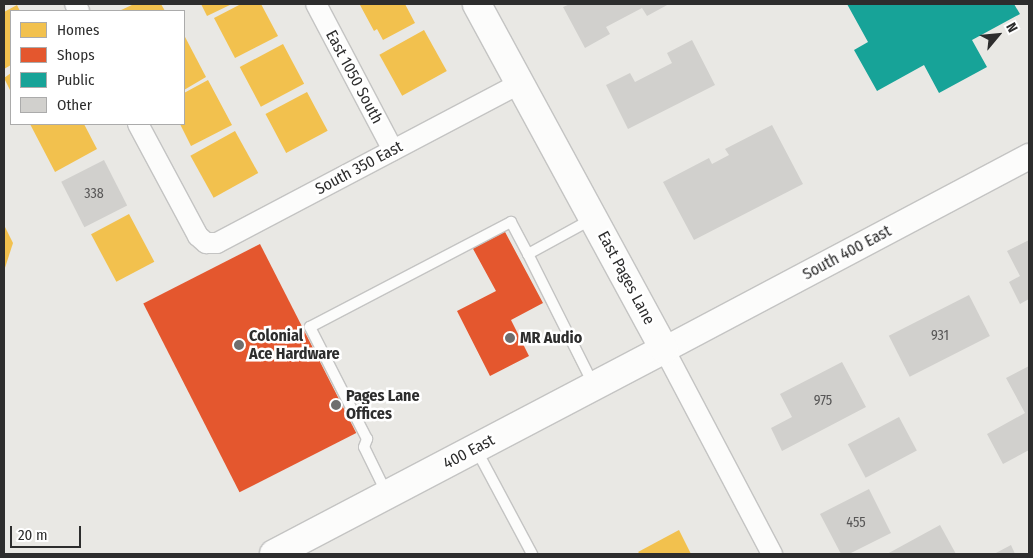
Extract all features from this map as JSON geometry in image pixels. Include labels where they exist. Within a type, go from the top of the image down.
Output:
[{"type":"main road","name":"East Pages Lane","points":[[477,4],[664,349]]},
{"type":"main road","name":"400 East","points":[[274,554],[388,496],[664,349]]},
{"type":"street","name":"East 1050 South","points":[[316,4],[393,150]]},
{"type":"street","name":"South 350 East","points":[[139,125],[198,236],[206,243],[216,243],[520,83]]},
{"type":"street","name":"South 400 East","points":[[664,349],[1029,156]]},
{"type":"street","name":"East Pages Lane","points":[[664,349],[772,554]]},
{"type":"lane","points":[[528,254],[593,218]]},
{"type":"lane","points":[[388,496],[364,447],[367,439],[310,327],[511,222],[594,387]]},
{"type":"lane","points":[[475,448],[532,554]]},
{"type":"building: Homes","points":[[134,4],[161,4],[164,10],[121,10]]},
{"type":"building: Homes","points":[[201,4],[232,4],[207,16]]},
{"type":"building: Homes","points":[[241,4],[261,4],[278,36],[235,58],[214,18]]},
{"type":"building: Homes","points":[[405,4],[415,23],[383,40],[377,29],[374,31],[360,5]]},
{"type":"building: Homes","points":[[17,5],[20,10],[10,10],[10,66],[4,69],[4,12]]},
{"type":"building: Homes","points":[[424,30],[447,71],[402,96],[379,55]]},
{"type":"building: Homes","points":[[185,37],[206,77],[185,89]]},
{"type":"building: Homes","points":[[283,44],[304,84],[261,107],[240,67]]},
{"type":"building: Homes","points":[[10,74],[10,90],[4,78]]},
{"type":"building: Homes","points":[[208,80],[232,125],[191,146],[180,125],[185,125],[185,92]]},
{"type":"building: Homes","points":[[307,92],[328,131],[286,153],[266,114]]},
{"type":"building: Homes","points":[[31,125],[85,125],[97,149],[55,172]]},
{"type":"building: Homes","points":[[235,131],[258,173],[214,198],[190,156]]},
{"type":"building: Homes","points":[[129,214],[154,262],[116,282],[91,234]]},
{"type":"building: Homes","points":[[4,225],[13,243],[4,271]]},
{"type":"building: Homes","points":[[679,530],[691,554],[640,554],[638,552]]},
{"type":"building: Shops","points":[[504,230],[543,303],[511,320],[529,356],[490,376],[457,311],[496,291],[472,247]]},
{"type":"building: Shops","name":"Colonial Ace Hardware","points":[[260,244],[356,433],[240,492],[143,303]]},
{"type":"building: Public","points":[[847,4],[1014,4],[1020,14],[972,40],[987,67],[939,93],[924,65],[877,91],[854,50],[868,42]]},
{"type":"building: Other","points":[[570,4],[669,4],[647,16],[642,8],[606,27],[610,34],[585,48],[563,7]]},
{"type":"building: Other","points":[[692,40],[715,85],[628,129],[606,85],[630,73],[635,82],[672,63],[667,53]]},
{"type":"building: Other","points":[[772,125],[803,184],[694,240],[663,182],[709,158],[712,164],[729,155],[725,149]]},
{"type":"building: Other","points":[[104,160],[127,205],[84,227],[61,182]]},
{"type":"building: Other","points":[[1029,240],[1029,299],[1020,304],[1009,282],[1020,276],[1007,251]]},
{"type":"building: Other","points":[[969,295],[990,336],[910,377],[889,336]]},
{"type":"building: Other","points":[[842,362],[866,407],[782,451],[771,428],[792,417],[780,394]]},
{"type":"building: Other","points":[[1029,366],[1029,450],[1003,464],[987,434],[1025,413],[1006,378]]},
{"type":"building: Other","points":[[899,417],[917,451],[866,478],[848,444]]},
{"type":"building: Other","points":[[869,489],[891,533],[849,554],[841,554],[820,514]]},
{"type":"building: Other","points":[[940,525],[956,554],[887,554]]},
{"type":"building: Other","points":[[1011,545],[1015,554],[994,554]]},
{"type":"place","name":"MR Audio","points":[[510,338]]},
{"type":"place","name":"Colonial Ace Hardware","points":[[239,345]]},
{"type":"place","name":"Pages Lane Offices","points":[[336,405]]}]
